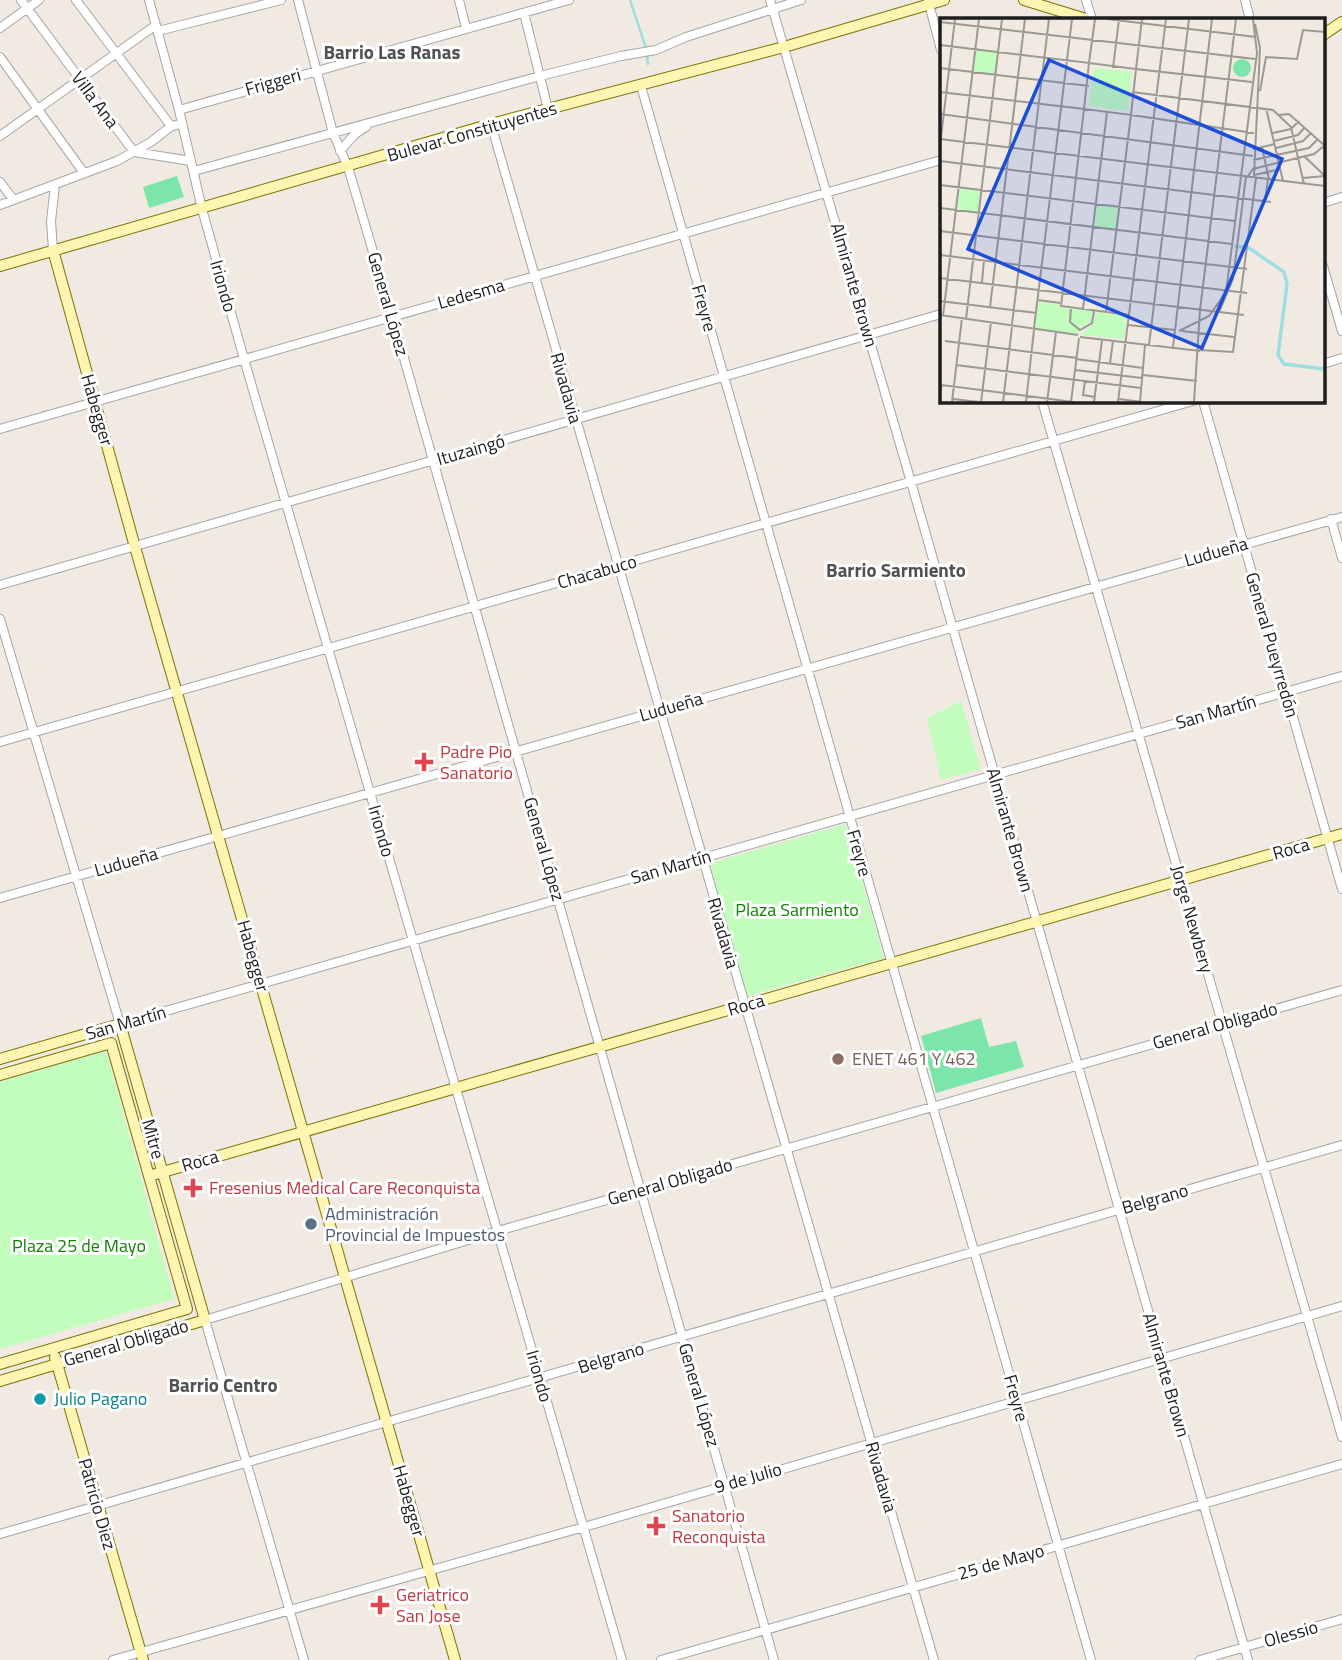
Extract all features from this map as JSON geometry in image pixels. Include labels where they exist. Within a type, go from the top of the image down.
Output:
[{"type":"street","name":"Villa Ana","points":[[21,0],[134,152]]},
{"type":"street","points":[[0,28],[39,0]]},
{"type":"street","points":[[76,0],[171,127]]},
{"type":"street","name":"Iriondo","points":[[149,0],[244,359],[622,1660]]},
{"type":"street","points":[[0,136],[116,53],[157,28],[281,0]]},
{"type":"street","name":"General López","points":[[298,0],[333,133],[348,167],[392,316],[774,1660]]},
{"type":"street","points":[[459,0],[466,28]]},
{"type":"street","name":"Friggeri","points":[[179,110],[569,0]]},
{"type":"street","name":"Almirante Brown","points":[[770,0],[953,627],[1248,1660]]},
{"type":"street","points":[[194,171],[540,76],[621,56],[646,53],[686,37],[801,0]]},
{"type":"street","name":"Bulevar Constituyentes","points":[[0,266],[202,204],[348,167],[491,124],[785,47],[928,2],[944,0]]},
{"type":"street","points":[[1024,0],[1083,18]]},
{"type":"street","points":[[1086,0],[1092,18]]},
{"type":"street","points":[[1245,0],[1250,18]]},
{"type":"street","points":[[928,2],[940,46]]},
{"type":"street","points":[[524,13],[548,109]]},
{"type":"street","points":[[1324,34],[1342,22]]},
{"type":"street","points":[[0,57],[84,173]]},
{"type":"street","name":"Freyre","points":[[641,86],[1091,1660]]},
{"type":"street","points":[[340,151],[355,134],[377,121]]},
{"type":"street","points":[[0,205],[134,152],[171,127],[182,123]]},
{"type":"street","name":"Rivadavia","points":[[491,124],[934,1660]]},
{"type":"street","points":[[134,152],[191,161]]},
{"type":"street","name":"Ledesma","points":[[0,429],[940,160]]},
{"type":"street","points":[[0,183],[13,200]]},
{"type":"street","points":[[53,250],[51,221],[55,185]]},
{"type":"street","points":[[1324,203],[1342,197]]},
{"type":"street","name":"Habegger","points":[[53,250],[135,547],[455,1660]]},
{"type":"street","points":[[1324,269],[1342,331]]},
{"type":"street","name":"Ituzaingó","points":[[0,586],[940,314]]},
{"type":"street","points":[[1324,364],[1342,358]]},
{"type":"street","name":"Jorge Newbery","points":[[1042,402],[1342,1437]]},
{"type":"street","name":"Chacabuco","points":[[0,742],[1190,402]]},
{"type":"street","name":"General Pueyrredón","points":[[1203,402],[1342,889]]},
{"type":"street","name":"Ludueña","points":[[0,898],[1342,517]]},
{"type":"street","points":[[1331,519],[1342,558]]},
{"type":"street","name":"Mitre","points":[[0,619],[304,1660]]},
{"type":"street","name":"San Martín","points":[[0,1059],[1342,676]]},
{"type":"street","name":"Roca","points":[[149,1176],[1342,834]]},
{"type":"street","name":"General Obligado","points":[[0,1381],[498,1231],[1342,990]]},
{"type":"street","name":"San Martín","points":[[0,1075],[111,1043]]},
{"type":"street","name":"Mitre","points":[[52,1348],[187,1309],[111,1043]]},
{"type":"street","name":"Belgrano","points":[[0,1534],[1342,1146]]},
{"type":"street","name":"9 de Julio","points":[[113,1660],[142,1656],[1342,1306]]},
{"type":"street","points":[[0,1364],[52,1348]]},
{"type":"street","name":"Patricio Diez","points":[[52,1348],[142,1656]]},
{"type":"street","name":"25 de Mayo","points":[[661,1660],[1342,1464]]},
{"type":"street","name":"Olessio","points":[[1200,1660],[1342,1619]]},
{"type":"green space","points":[[177,176],[184,197],[149,208],[143,187]]},
{"type":"green space","points":[[961,701],[981,769],[941,780],[927,718]]},
{"type":"green space","name":"Plaza Sarmiento","points":[[846,824],[884,958],[747,996],[710,863]]},
{"type":"green space","points":[[981,1018],[989,1047],[1016,1041],[1024,1067],[936,1093],[921,1036]]},
{"type":"green space","name":"Plaza 25 de Mayo","points":[[106,1051],[174,1299],[0,1349],[0,1082]]},
{"type":"waterway","points":[[630,0],[646,48],[648,64]]},
{"type":"place","name":"Padre Pio Sanatorio","points":[[424,762]]},
{"type":"place","name":"ENET 461 Y 462","points":[[838,1059]]},
{"type":"place","name":"Fresenius Medical Care Reconquista","points":[[193,1188]]},
{"type":"place","name":"Administración Provincial de Impuestos","points":[[311,1224]]},
{"type":"place","name":"Julio Pagano","points":[[40,1399]]},
{"type":"place","name":"Sanatorio Reconquista","points":[[656,1526]]},
{"type":"place","name":"Geriatrico San Jose","points":[[380,1605]]},
{"type":"district","name":"Barrio Las Ranas","points":[[392,52]]},
{"type":"district","name":"Barrio Sarmiento","points":[[896,570]]},
{"type":"district","name":"Barrio Centro","points":[[223,1385]]}]
